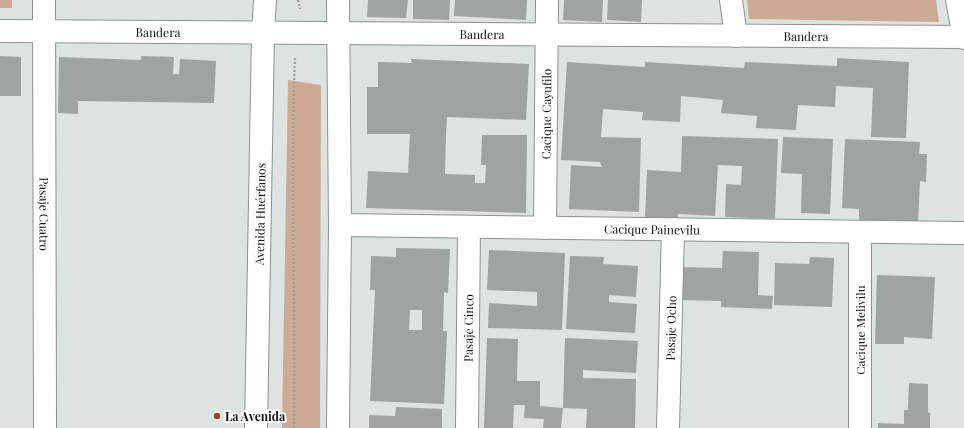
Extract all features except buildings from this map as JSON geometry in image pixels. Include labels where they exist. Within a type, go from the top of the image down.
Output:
[{"type":"street","name":"Pasaje Cuatro","points":[[44,0],[45,428]]},
{"type":"street","name":"Avenida Huérfanos","points":[[256,428],[263,33],[265,0]]},
{"type":"street","points":[[338,0],[340,225],[338,428]]},
{"type":"street","name":"Cacique Cayufilo","points":[[545,228],[547,0]]},
{"type":"street","points":[[731,0],[736,36]]},
{"type":"street","points":[[958,0],[964,38]]},
{"type":"street","name":"Bandera","points":[[0,31],[964,38]]},
{"type":"street","name":"Cacique Painevilu","points":[[340,225],[964,233]]},
{"type":"street","name":"Pasaje Cinco","points":[[467,428],[469,227]]},
{"type":"street","name":"Pasaje Ocho","points":[[668,428],[672,229]]},
{"type":"street","name":"Cacique Melivilu","points":[[860,232],[860,428]]},
{"type":"path","points":[[294,428],[295,335],[293,116],[296,49],[305,33],[298,0]]},
{"type":"shaded area","points":[[0,0],[12,0],[12,8],[0,8]]},
{"type":"shaded area","points":[[747,0],[936,0],[939,22],[749,19]]},
{"type":"shaded area","points":[[288,80],[321,85],[320,428],[282,428]]},
{"type":"place","name":"La Avenida","points":[[217,416]]}]
